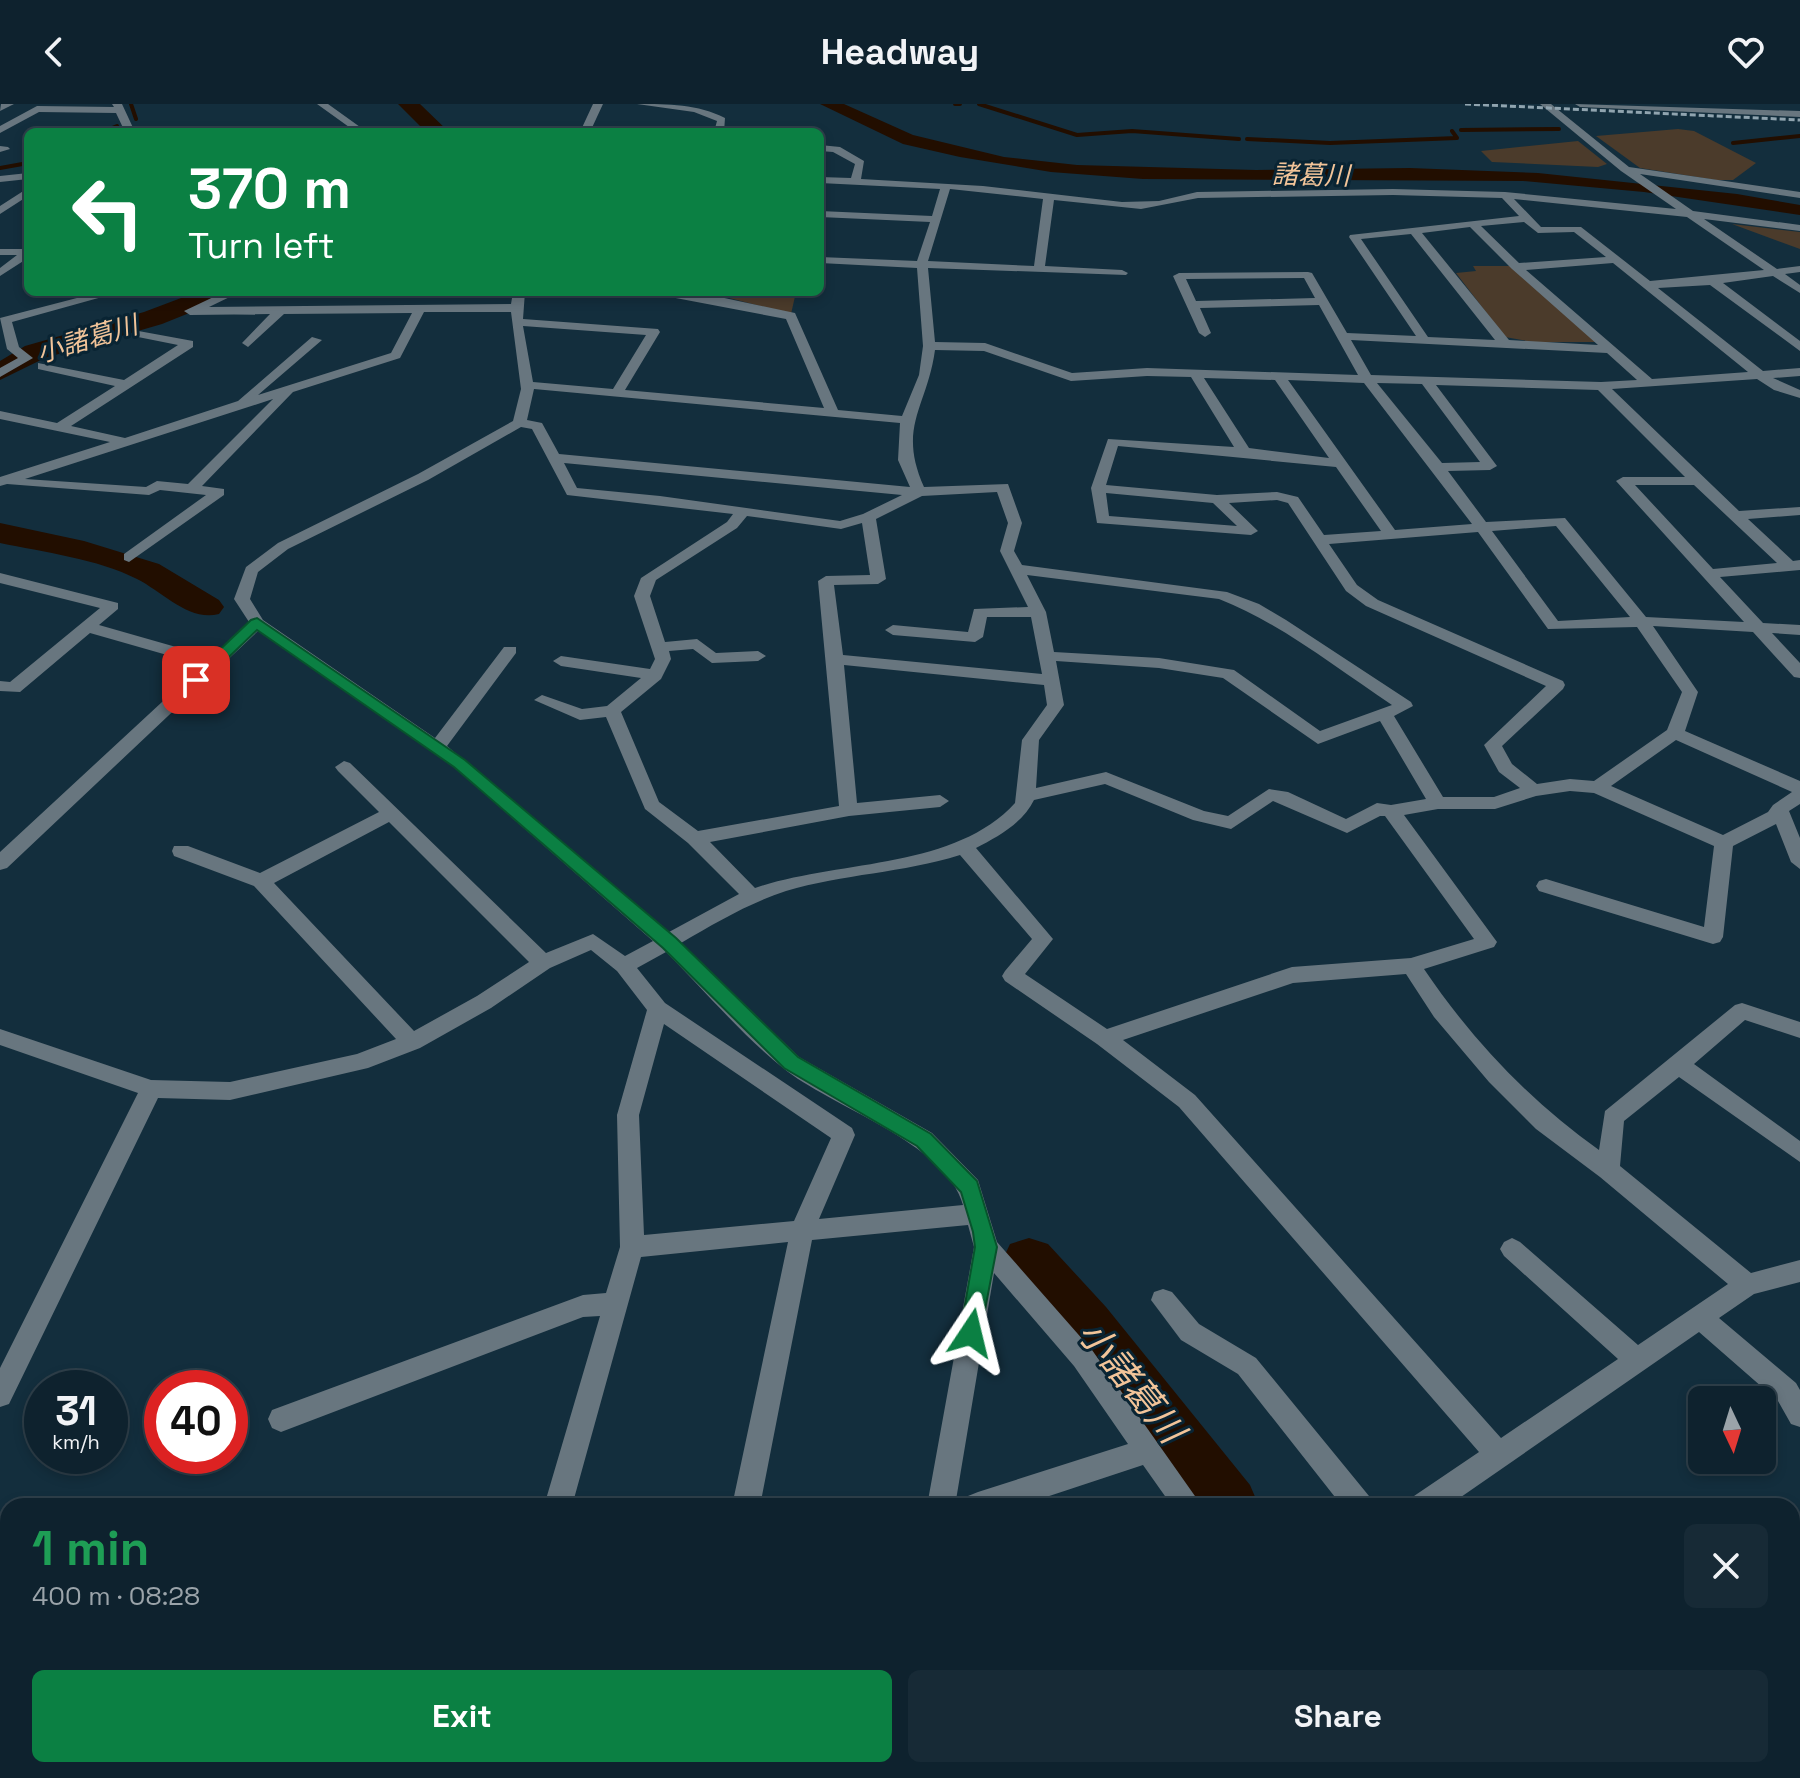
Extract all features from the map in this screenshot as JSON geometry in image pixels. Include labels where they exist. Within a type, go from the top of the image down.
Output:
[{"type":"street","points":[[0,108],[9,104]]},
{"type":"street","points":[[587,128],[598,104]]},
{"type":"street","points":[[642,104],[679,107],[715,115],[722,120],[720,128]]},
{"type":"street","points":[[1545,104],[1625,169],[1800,290]]},
{"type":"street","points":[[1580,104],[1800,114]]},
{"type":"street","points":[[328,105],[357,128]]},
{"type":"street","points":[[0,130],[37,109],[118,107],[128,128]]},
{"type":"street","points":[[824,148],[849,154],[860,163],[855,182]]},
{"type":"street","points":[[1625,169],[1800,195]]},
{"type":"street","points":[[0,179],[24,176]]},
{"type":"street","points":[[824,180],[992,188],[1131,208],[1176,203],[1197,195],[1393,192],[1505,195],[1684,211],[1800,228]]},
{"type":"street","points":[[919,492],[905,460],[907,420],[925,375],[929,346],[922,264],[946,186]]},
{"type":"street","points":[[0,211],[24,194]]},
{"type":"street","points":[[1505,195],[1538,230],[1577,229],[1760,375],[1779,387],[1800,394]]},
{"type":"street","points":[[1039,270],[1049,196]]},
{"type":"street","points":[[824,214],[935,219]]},
{"type":"street","points":[[1424,339],[1354,237],[1527,218]]},
{"type":"street","points":[[1472,223],[1516,267],[1649,383]]},
{"type":"street","points":[[1413,229],[1505,344]]},
{"type":"street","points":[[0,252],[24,252]]},
{"type":"street","points":[[0,273],[24,255]]},
{"type":"street","points":[[824,260],[1122,273]]},
{"type":"street","points":[[1516,267],[1615,260]]},
{"type":"street","points":[[1644,285],[1713,281],[1800,269]]},
{"type":"street","points":[[1205,333],[1179,276],[1308,275],[1365,376],[1438,467],[1554,626],[1642,622],[1800,630]]},
{"type":"street","points":[[1713,281],[1800,347]]},
{"type":"street","points":[[75,305],[83,296]]},
{"type":"street","points":[[0,373],[27,358],[13,349],[3,321],[102,296]]},
{"type":"street","points":[[225,296],[190,311],[517,307],[654,332],[617,393]]},
{"type":"street","points":[[691,296],[791,316],[832,412]]},
{"type":"street","points":[[1192,305],[1325,301]]},
{"type":"street","points":[[517,307],[529,385],[527,407],[519,423],[423,477],[283,546],[251,570],[242,599],[257,623],[437,747],[669,943],[791,1063],[924,1140],[970,1187],[986,1247],[942,1498]]},
{"type":"street","points":[[248,343],[281,310]]},
{"type":"street","points":[[1,482],[396,355],[419,310]]},
{"type":"street","points":[[60,427],[189,344],[137,333]]},
{"type":"street","points":[[1342,336],[1610,349]]},
{"type":"street","points":[[237,405],[316,340]]},
{"type":"street","points":[[929,346],[985,347],[1071,377],[1147,372],[1365,376],[1602,386],[1800,372]]},
{"type":"street","points":[[42,366],[124,384]]},
{"type":"street","points":[[1195,373],[1244,452]]},
{"type":"street","points":[[1278,375],[1391,535]]},
{"type":"street","points":[[1425,379],[1490,466],[1438,467]]},
{"type":"street","points":[[529,385],[907,420]]},
{"type":"street","points":[[1602,386],[1736,516],[1794,566]]},
{"type":"street","points":[[191,489],[290,390]]},
{"type":"street","points":[[0,415],[122,441]]},
{"type":"street","points":[[519,423],[537,426],[572,492],[690,504],[841,525],[868,517],[919,492]]},
{"type":"street","points":[[1217,499],[1251,531],[1102,520],[1098,488],[1113,442],[1340,463]]},
{"type":"street","points":[[554,458],[919,492],[1003,487],[1015,523],[1007,551],[1038,612],[1056,705],[1029,743],[1026,796],[1022,808],[965,848],[916,863],[820,876],[752,896],[624,966]]},
{"type":"street","points":[[690,504],[701,470]]},
{"type":"street","points":[[1699,481],[1623,481],[1800,673]]},
{"type":"street","points":[[1,482],[149,491],[157,485],[219,492],[129,557]]},
{"type":"street","points":[[1098,488],[1217,499],[1277,496],[1293,500],[1351,588],[1372,603],[1557,685],[1493,745],[1505,768],[1534,790]]},
{"type":"street","points":[[542,700],[580,715],[612,711],[655,675],[663,659],[642,596],[649,578],[732,525],[744,511]]},
{"type":"street","points":[[1736,516],[1800,511]]},
{"type":"street","points":[[849,810],[826,581],[878,579],[868,517]]},
{"type":"street","points":[[1320,540],[1560,521],[1642,622],[1690,692],[1675,733],[1597,787]]},
{"type":"street","points":[[1709,574],[1794,566]]},
{"type":"street","points":[[1017,569],[1222,595],[1253,607],[1405,706],[1318,738],[1228,674],[1159,663],[1047,656]]},
{"type":"street","points":[[0,578],[112,606],[14,688],[0,686]]},
{"type":"street","points":[[893,630],[975,637],[980,612],[1038,612]]},
{"type":"street","points":[[0,863],[257,623]]},
{"type":"street","points":[[87,627],[214,663]]},
{"type":"street","points":[[659,647],[697,644],[712,658],[758,656]]},
{"type":"street","points":[[437,747],[510,650]]},
{"type":"street","points":[[835,659],[1049,680]]},
{"type":"street","points":[[561,661],[655,675]]},
{"type":"street","points":[[612,711],[651,805],[695,838],[752,896]]},
{"type":"street","points":[[1384,714],[1438,803]]},
{"type":"street","points":[[1675,733],[1800,788]]},
{"type":"street","points":[[344,767],[543,963]]},
{"type":"street","points":[[1026,796],[1106,778],[1200,816],[1231,823],[1269,795],[1282,796],[1347,827],[1377,809],[1391,811],[1438,803],[1495,803],[1534,790],[1570,785],[1597,787],[1724,843]]},
{"type":"street","points":[[1724,843],[1775,816],[1779,809],[1800,795]]},
{"type":"street","points":[[695,838],[849,810],[940,801]]},
{"type":"street","points":[[1779,809],[1800,862]]},
{"type":"street","points":[[1105,1038],[1292,975],[1411,966],[1487,942],[1391,811]]},
{"type":"street","points":[[261,881],[392,813]]},
{"type":"street","points":[[1546,886],[1713,937],[1724,843]]},
{"type":"street","points":[[965,848],[1043,939],[1012,976],[1105,1038],[1187,1101],[1499,1455]]},
{"type":"street","points":[[181,851],[261,881],[412,1042]]},
{"type":"street","points":[[0,1037],[151,1089],[230,1091],[360,1062],[412,1042],[484,1002],[543,963],[593,941],[624,966],[658,1009],[844,1135],[802,1230],[748,1498]]},
{"type":"street","points":[[1411,966],[1441,1011],[1497,1076],[1544,1123],[1608,1170],[1747,1285]]},
{"type":"street","points":[[560,1498],[632,1247],[628,1115],[658,1009]]},
{"type":"street","points":[[1608,1170],[1613,1117],[1742,1011],[1800,1030]]},
{"type":"street","points":[[1679,1065],[1800,1153]]},
{"type":"street","points":[[0,1395],[151,1089]]},
{"type":"street","points":[[632,1247],[978,1214]]},
{"type":"street","points":[[986,1247],[1083,1358],[1182,1498]]},
{"type":"street","points":[[1512,1249],[1637,1360]]},
{"type":"street","points":[[1436,1498],[1747,1285],[1800,1271]]},
{"type":"street","points":[[1163,1300],[1190,1332],[1247,1366],[1353,1498]]},
{"type":"street","points":[[281,1419],[583,1306],[615,1304]]},
{"type":"street","points":[[1700,1317],[1787,1392],[1800,1415]]},
{"type":"street","points":[[1003,1498],[1147,1451]]},
{"type":"shaded area","points":[[1678,129],[1694,131],[1756,163],[1733,180],[1640,168],[1596,136]]},
{"type":"shaded area","points":[[1578,141],[1607,164],[1598,167],[1492,162],[1481,151]]},
{"type":"shaded area","points":[[1732,224],[1800,232],[1800,249]]},
{"type":"shaded area","points":[[1473,266],[1510,266],[1598,342],[1533,342],[1505,337],[1456,273],[1476,271]]},
{"type":"shaded area","points":[[721,296],[795,296],[791,314]]},
{"type":"water","name":"諸葛川","points":[[820,104],[844,104],[913,135],[1004,157],[1077,165],[1256,170],[1410,168],[1538,173],[1737,194],[1800,205],[1800,215],[1644,192],[1523,181],[1143,179],[1051,172],[903,144]]},
{"type":"waterway","points":[[131,104],[136,119]]},
{"type":"waterway","name":"小諸葛川","points":[[408,104],[434,128]]},
{"type":"waterway","points":[[955,104],[960,104]]},
{"type":"waterway","points":[[979,104],[1077,135],[1132,131],[1239,139]]},
{"type":"waterway","points":[[112,128],[117,126]]},
{"type":"waterway","points":[[1461,130],[1559,129]]},
{"type":"waterway","points":[[1247,139],[1330,143],[1457,138],[1452,131]]},
{"type":"waterway","points":[[1733,143],[1800,136]]},
{"type":"waterway","points":[[0,168],[24,164]]},
{"type":"waterway","name":"小諸葛川","points":[[0,372],[35,352],[153,318],[210,296]]},
{"type":"waterway","name":"小諸葛川","points":[[0,533],[72,548],[147,571],[207,607]]},
{"type":"waterway","name":"小諸葛川","points":[[1029,1261],[1087,1325],[1223,1498]]},
{"type":"railway","points":[[1465,104],[1800,120]]},
{"type":"route","points":[[196,680],[257,623],[460,763],[669,943],[791,1063],[924,1140],[970,1187],[984,1232],[986,1247],[971,1333]]}]
